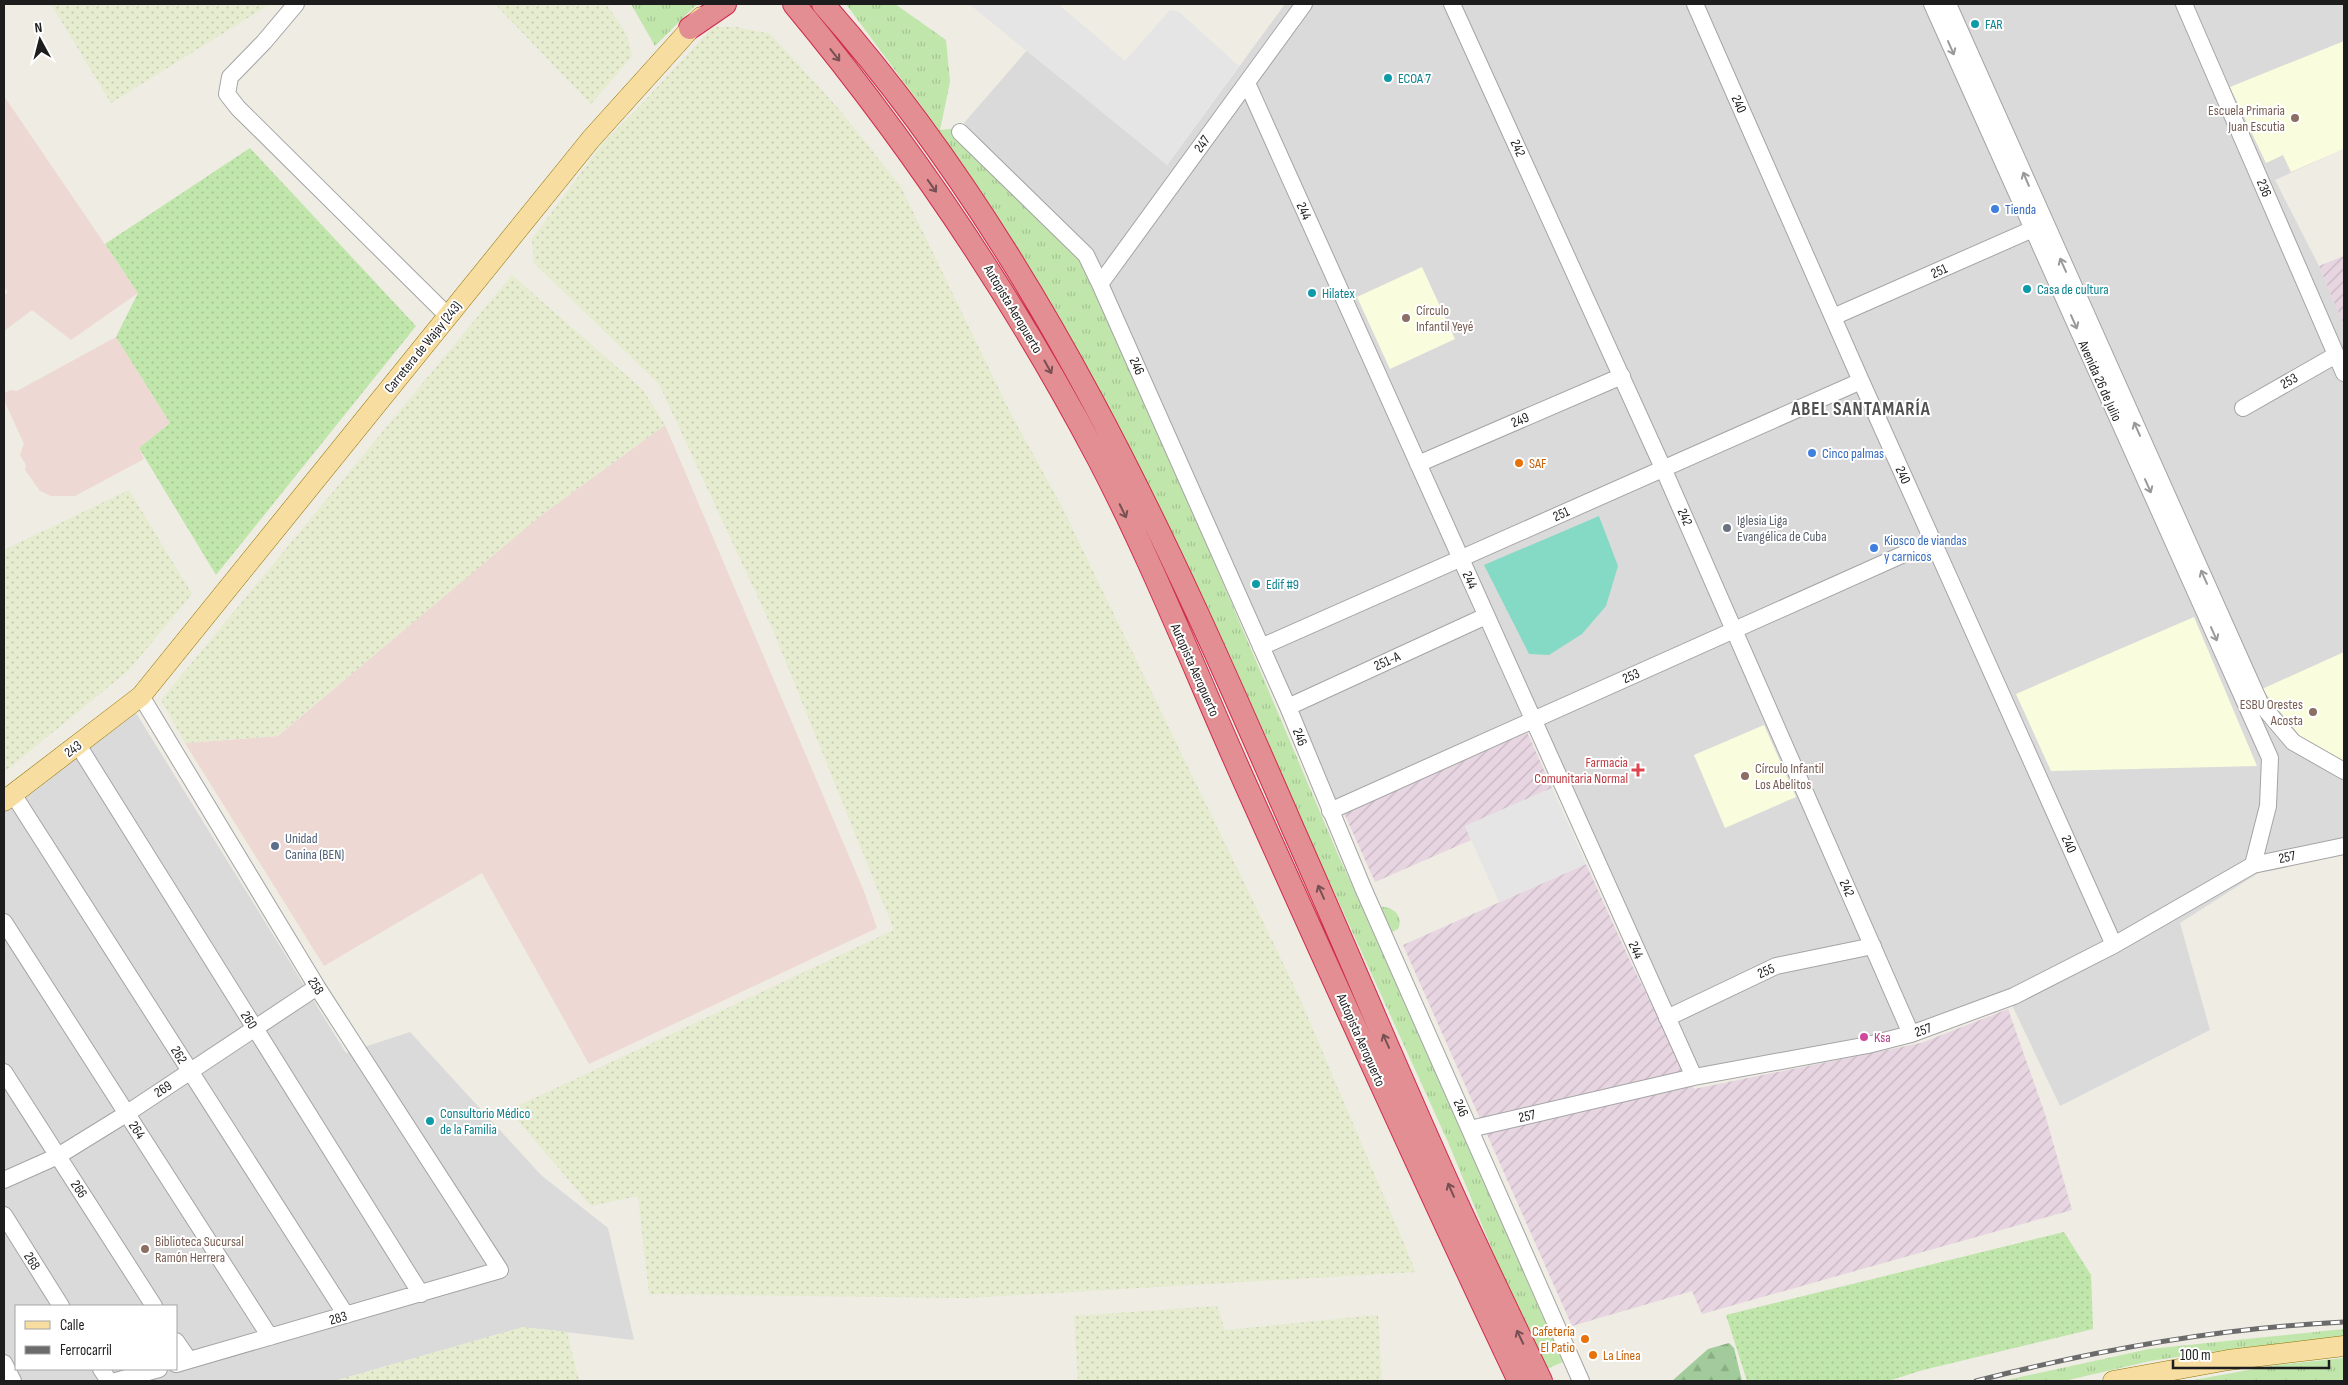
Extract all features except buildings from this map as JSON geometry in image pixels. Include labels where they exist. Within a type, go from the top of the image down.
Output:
[{"type":"highway","points":[[690,28],[725,4]]},
{"type":"highway","points":[[779,4],[811,24]]},
{"type":"highway","name":"Autopista Aeropuerto","points":[[794,4],[904,146],[991,271],[1047,364],[1100,463],[1157,584],[1433,1200],[1520,1381]]},
{"type":"highway","name":"Autopista Aeropuerto","points":[[828,8],[909,108],[965,188],[1068,354],[1126,460],[1249,727],[1452,1192],[1541,1381]]},
{"type":"main road","name":"Carretera de Wajay (243)","points":[[141,696],[591,139],[712,4]]},
{"type":"main road","name":"243","points":[[9,798],[141,696]]},
{"type":"main road","points":[[2113,1381],[2137,1379],[2208,1363],[2344,1346]]},
{"type":"main road","points":[[2181,1381],[2186,1375],[2208,1363]]},
{"type":"street","points":[[296,4],[264,42],[230,77],[227,94],[238,108],[448,316]]},
{"type":"street","name":"247","points":[[1100,284],[1304,4]]},
{"type":"street","name":"242","points":[[1452,4],[1663,468],[1911,1034]]},
{"type":"street","name":"240","points":[[1695,4],[1861,381],[2114,945]]},
{"type":"street","name":"Avenida 26 de Julio","points":[[1932,4],[2039,227],[2119,405],[2270,758],[2268,806],[2253,865]]},
{"type":"street","name":"Avenida 26 de Julio","points":[[1948,4],[2039,227]]},
{"type":"street","name":"236","points":[[2184,4],[2344,373]]},
{"type":"street","name":"244","points":[[1247,83],[1694,1078]]},
{"type":"street","name":"246","points":[[960,132],[1086,255],[1288,706],[1330,811],[1581,1381]]},
{"type":"street","name":"251","points":[[1834,317],[2039,227]]},
{"type":"street","name":"253","points":[[2243,408],[2336,355]]},
{"type":"street","name":"249","points":[[1418,464],[1622,376]]},
{"type":"street","name":"251","points":[[1261,647],[1861,381]]},
{"type":"street","name":"Avenida 26 de Julio","points":[[2140,453],[2260,703],[2293,742],[2344,771]]},
{"type":"street","name":"253","points":[[1330,811],[1933,542]]},
{"type":"street","name":"251-A","points":[[1288,706],[1486,616]]},
{"type":"street","name":"258","points":[[141,696],[316,987],[500,1270]]},
{"type":"street","points":[[2270,758],[2293,742]]},
{"type":"street","name":"260","points":[[78,745],[420,1294]]},
{"type":"street","name":"262","points":[[9,798],[346,1315]]},
{"type":"street","name":"257","points":[[1470,1129],[1694,1078],[1868,1045],[1911,1034],[2014,996],[2114,945],[2253,865],[2344,846]]},
{"type":"street","name":"264","points":[[4,922],[270,1337]]},
{"type":"street","name":"255","points":[[1667,1018],[1776,966],[1873,946]]},
{"type":"street","name":"269","points":[[4,1180],[58,1156],[126,1114],[316,987]]},
{"type":"street","name":"266","points":[[4,1072],[153,1305]]},
{"type":"street","name":"268","points":[[4,1215],[60,1305]]},
{"type":"street","name":"283","points":[[182,1362],[500,1270]]},
{"type":"street","points":[[178,1348],[182,1362]]},
{"type":"street","points":[[4,1363],[13,1381]]},
{"type":"street","points":[[102,1370],[109,1381]]},
{"type":"street","points":[[116,1381],[155,1370]]},
{"type":"shaded area","points":[[51,4],[270,4],[111,103]]},
{"type":"shaded area","points":[[495,4],[606,4],[626,33],[632,56],[591,104]]},
{"type":"shaded area","points":[[969,4],[1058,4],[1125,61],[1170,10],[1179,12],[1239,66],[1167,165]]},
{"type":"shaded area","points":[[1285,4],[2344,4],[2344,149],[2275,180],[2319,266],[2344,326],[2344,855],[2274,863],[2180,923],[2210,1030],[2060,1106],[2011,1003],[1697,1080],[1528,716],[1332,803],[1080,243],[964,123],[1029,48],[1167,165]]},
{"type":"shaded area","points":[[713,27],[736,27],[770,34],[838,108],[901,187],[1012,416],[1061,505],[1298,994],[1416,1272],[967,1298],[649,1294],[638,1196],[591,1206],[509,1110],[894,930],[773,630],[659,384],[534,263],[532,239],[603,143]]},
{"type":"shaded area","name":"Escuela Primaria Juan Escutia","points":[[2344,41],[2344,149],[2291,172],[2283,155],[2266,163],[2230,87]]},
{"type":"shaded area","points":[[4,96],[138,293],[71,340],[32,310],[4,331],[4,295],[8,292],[4,287]]},
{"type":"shaded area","points":[[2344,256],[2344,326],[2319,266]]},
{"type":"shaded area","name":"Círculo Infantil Yeyé","points":[[1422,267],[1455,339],[1390,369],[1357,297]]},
{"type":"shaded area","points":[[512,275],[643,390],[665,425],[544,513],[277,736],[185,743],[161,700]]},
{"type":"shaded area","points":[[116,337],[170,423],[139,448],[144,459],[75,496],[51,496],[40,491],[25,470],[26,465],[20,455],[24,444],[4,400],[5,393],[10,390],[17,391]]},
{"type":"shaded area","points":[[665,425],[863,889],[877,928],[589,1064],[482,873],[324,966],[185,743],[278,736],[536,519]]},
{"type":"shaded area","points":[[129,490],[192,594],[129,670],[4,772],[4,550]]},
{"type":"shaded area","points":[[2194,617],[2257,766],[2051,771],[2016,694]]},
{"type":"shaded area","name":"ESBU Orestes Acosta","points":[[2344,652],[2344,761],[2300,736],[2262,689]]},
{"type":"shaded area","points":[[136,713],[346,1053],[410,1032],[541,1175],[608,1228],[634,1340],[523,1327],[334,1381],[4,1381],[4,810]]},
{"type":"shaded area","name":"Círculo Infantil Los Abelitos","points":[[1764,725],[1796,797],[1725,828],[1694,755]]},
{"type":"shaded area","points":[[1527,732],[1552,788],[1465,826],[1471,840],[1375,882],[1344,813]]},
{"type":"shaded area","points":[[1552,788],[1586,864],[1499,902],[1465,826]]},
{"type":"shaded area","points":[[1586,864],[1630,961],[1694,1089],[1921,1043],[2008,1009],[2045,1114],[2072,1210],[1702,1314],[1692,1291],[1572,1326],[1403,945]]},
{"type":"shaded area","points":[[1217,1306],[1225,1330],[1378,1315],[1382,1381],[1078,1381],[1074,1316]]},
{"type":"shaded area","points":[[523,1327],[567,1332],[579,1381],[334,1381]]},
{"type":"green space","points":[[631,4],[697,4],[655,46]]},
{"type":"green space","points":[[846,4],[895,4],[946,40],[950,82],[940,130],[951,129],[1077,257],[1092,280],[1173,465],[1339,857],[1401,991],[1565,1361],[1542,1371],[1448,1142],[1155,498],[1108,408],[1060,320],[984,196]]},
{"type":"green space","points":[[250,148],[416,326],[216,575],[139,448],[170,423],[116,337],[138,293],[105,244]]},
{"type":"green space","points":[[1599,516],[1618,566],[1606,606],[1582,634],[1549,655],[1529,654],[1484,565]]},
{"type":"green space","points":[[1377,907],[1387,907],[1398,915],[1400,924],[1398,929],[1388,934]]},
{"type":"green space","points":[[2064,1232],[2091,1275],[2093,1329],[1923,1370],[1888,1381],[1747,1381],[1726,1315]]},
{"type":"green space","points":[[2344,1329],[2344,1338],[2239,1348],[2150,1361],[2064,1381],[2002,1381],[2149,1349]]},
{"type":"green space","points":[[1729,1343],[1734,1348],[1742,1381],[1672,1381],[1708,1349]]},
{"type":"green space","points":[[2344,1358],[2344,1381],[2188,1381],[2276,1365]]},
{"type":"railway","points":[[1976,1381],[2112,1350],[2158,1342],[2251,1329],[2344,1322]]},
{"type":"place","name":"FAR","points":[[1975,24]]},
{"type":"place","name":"ECOA 7","points":[[1388,78]]},
{"type":"place","name":"Escuela Primaria Juan Escutia","points":[[2295,118]]},
{"type":"place","name":"Tienda","points":[[1995,209]]},
{"type":"place","name":"Casa de cultura","points":[[2027,289]]},
{"type":"place","name":"Hilatex","points":[[1312,293]]},
{"type":"place","name":"Círculo Infantil Yeyé","points":[[1406,318]]},
{"type":"place","name":"Cinco palmas","points":[[1812,453]]},
{"type":"place","name":"SAF","points":[[1519,463]]},
{"type":"place","name":"Iglesia Liga Evangélica de Cuba","points":[[1727,528]]},
{"type":"place","name":"Kiosco de viandas y carnicos","points":[[1874,548]]},
{"type":"place","name":"Edif #9","points":[[1256,584]]},
{"type":"place","name":"ESBU Orestes Acosta","points":[[2313,712]]},
{"type":"place","name":"Farmacia Comunitaria Normal","points":[[1638,770]]},
{"type":"place","name":"Círculo Infantil Los Abelitos","points":[[1745,776]]},
{"type":"place","name":"Unidad Canina (BEN)","points":[[275,846]]},
{"type":"place","name":"Ksa","points":[[1864,1037]]},
{"type":"place","name":"Consultorio Médico de la Familia","points":[[430,1121]]},
{"type":"place","name":"Biblioteca Sucursal Ramón Herrera","points":[[145,1249]]},
{"type":"place","name":"Cafetería El Patio","points":[[1585,1339]]},
{"type":"place","name":"La Línea","points":[[1593,1355]]},
{"type":"district","name":"ABEL SANTAMARÍA","points":[[1861,409]]}]
